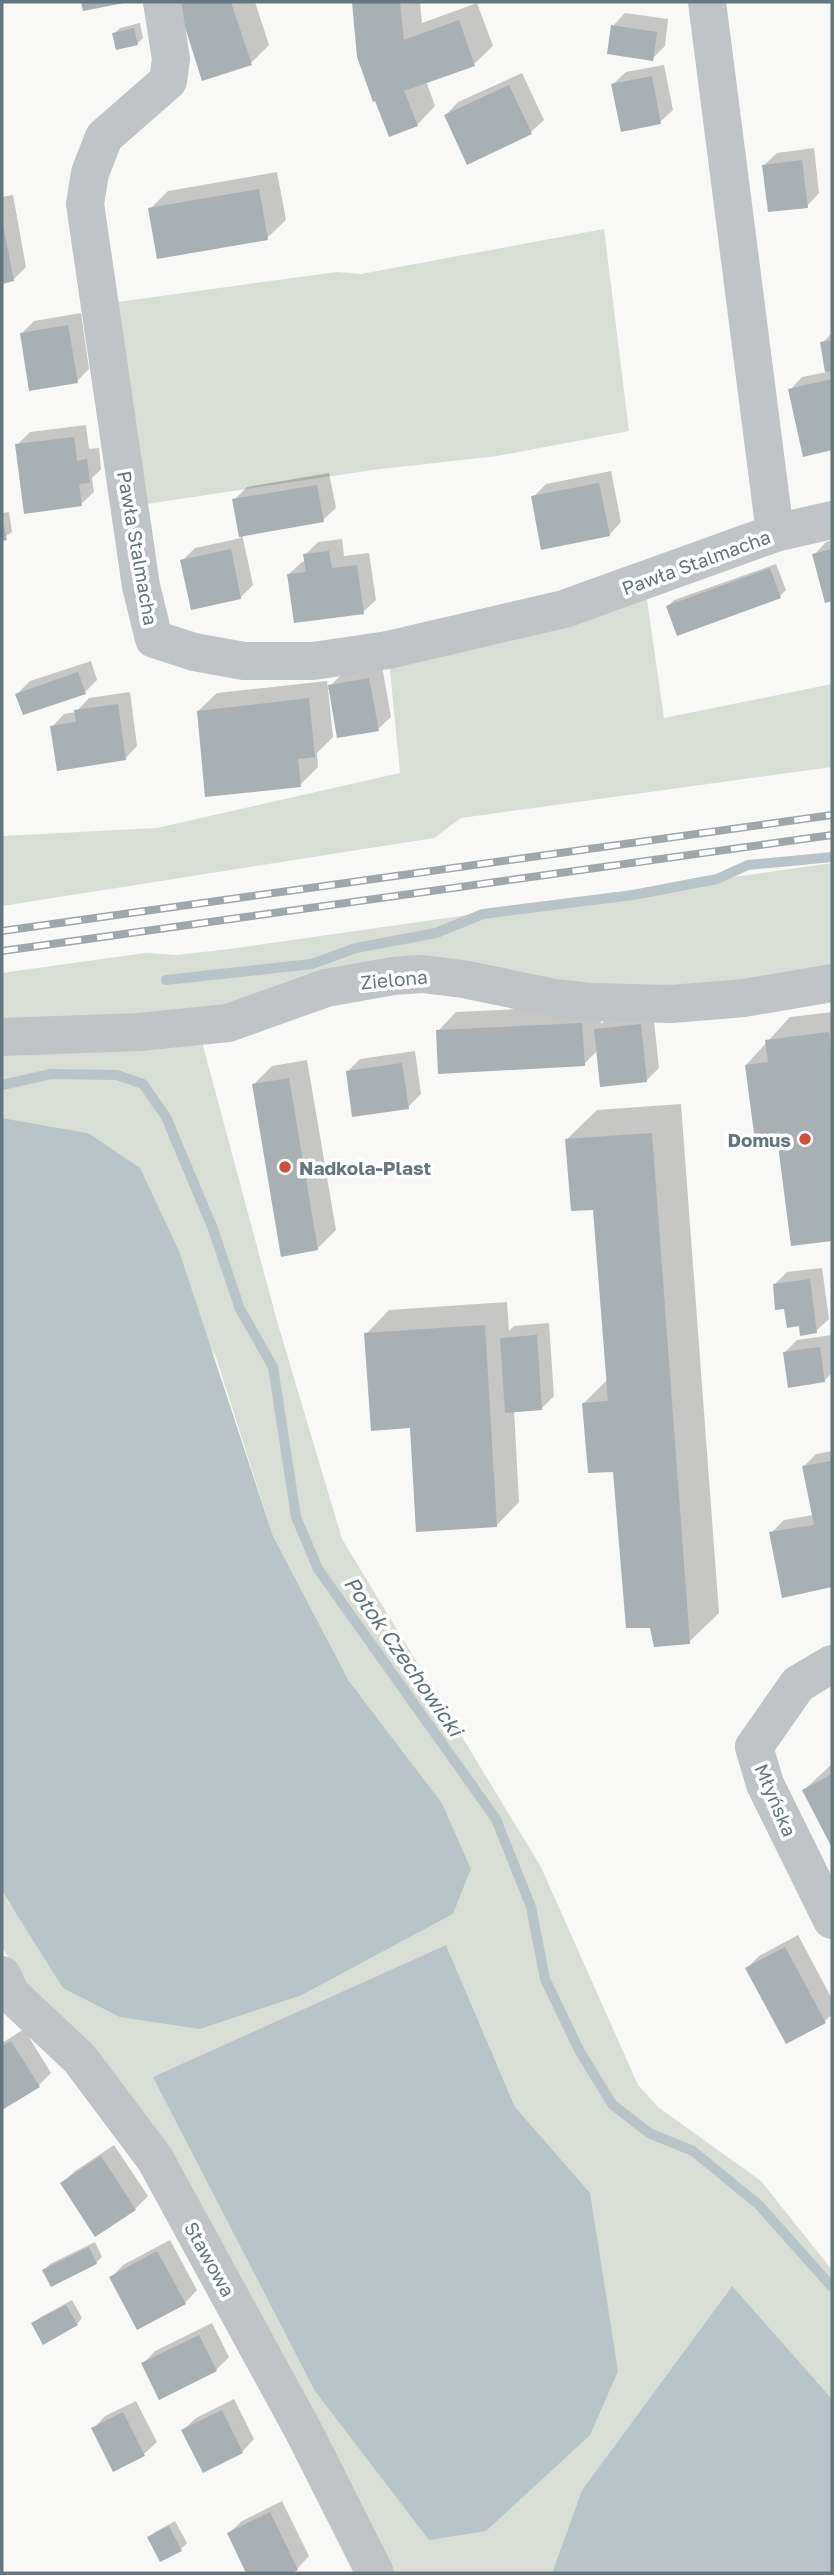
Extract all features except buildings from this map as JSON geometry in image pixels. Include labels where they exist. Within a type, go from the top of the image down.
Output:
[{"type":"street","name":"Pawła Stalmacha","points":[[162,2],[171,59],[169,81],[104,137],[90,173],[85,204],[141,586],[153,639],[194,652],[244,661],[313,661],[388,650],[565,609],[775,533],[832,520]]},
{"type":"street","points":[[707,2],[775,533]]},
{"type":"street","name":"Zielona","points":[[2,1037],[139,1032],[228,1023],[326,988],[422,974],[463,979],[555,998],[590,1002],[672,1004],[744,998],[832,983]]},
{"type":"street","name":"Młyńska","points":[[832,1664],[798,1684],[754,1747],[765,1784],[832,1920]]},
{"type":"street","name":"Stawowa","points":[[2,1975],[12,1994],[80,2059],[155,2159],[297,2420],[375,2573]]},
{"type":"shaded area","points":[[604,229],[629,431],[497,456],[372,470],[140,505],[118,302],[337,272],[361,274]]},
{"type":"shaded area","points":[[646,593],[664,718],[832,684],[832,767],[461,818],[434,838],[2,906],[2,836],[157,828],[400,773],[389,660]]},
{"type":"shaded area","points":[[832,863],[832,967],[709,985],[587,985],[478,964],[171,1014],[2,1022],[2,973],[145,953],[177,955],[230,949]]},
{"type":"shaded area","points":[[202,1042],[277,1321],[342,1539],[541,1867],[638,2085],[658,2107],[761,2181],[832,2270],[832,2399],[731,2287],[582,2490],[552,2573],[392,2573],[2,1947],[2,1891],[9,1904],[302,1995],[453,1914],[471,1869],[442,1803],[349,1681],[273,1536],[216,1357],[88,1133],[2,1118],[2,1052]],"holes":[[[446,1945],[515,2107],[154,2078]]]},
{"type":"shaded area","points":[[2,1118],[88,1133],[140,1168],[179,1251],[273,1536],[349,1681],[442,1803],[471,1869],[453,1914],[302,1995],[200,2029],[120,2017],[63,1988],[2,1891]]},
{"type":"shaded area","points":[[446,1945],[515,2107],[590,2193],[618,2371],[590,2435],[486,2531],[429,2540],[315,2391],[153,2077]]},
{"type":"shaded area","points":[[732,2286],[832,2399],[832,2573],[552,2573],[582,2490]]},
{"type":"waterway","points":[[166,980],[312,964],[356,948],[436,933],[483,914],[633,895],[717,879],[748,865],[832,857]]},
{"type":"waterway","name":"Potok Czechowicki","points":[[2,1085],[51,1074],[117,1075],[143,1084],[166,1117],[213,1229],[240,1309],[273,1367],[296,1517],[318,1569],[496,1819],[531,1907],[545,1979],[579,2050],[612,2104],[649,2133],[693,2151],[759,2205],[832,2287]]},
{"type":"railway","points":[[2,931],[832,815]]},
{"type":"railway","points":[[2,951],[832,835]]},
{"type":"place","name":"Domus","points":[[805,1139]]},
{"type":"place","name":"Nadkola-Plast","points":[[285,1167]]}]
